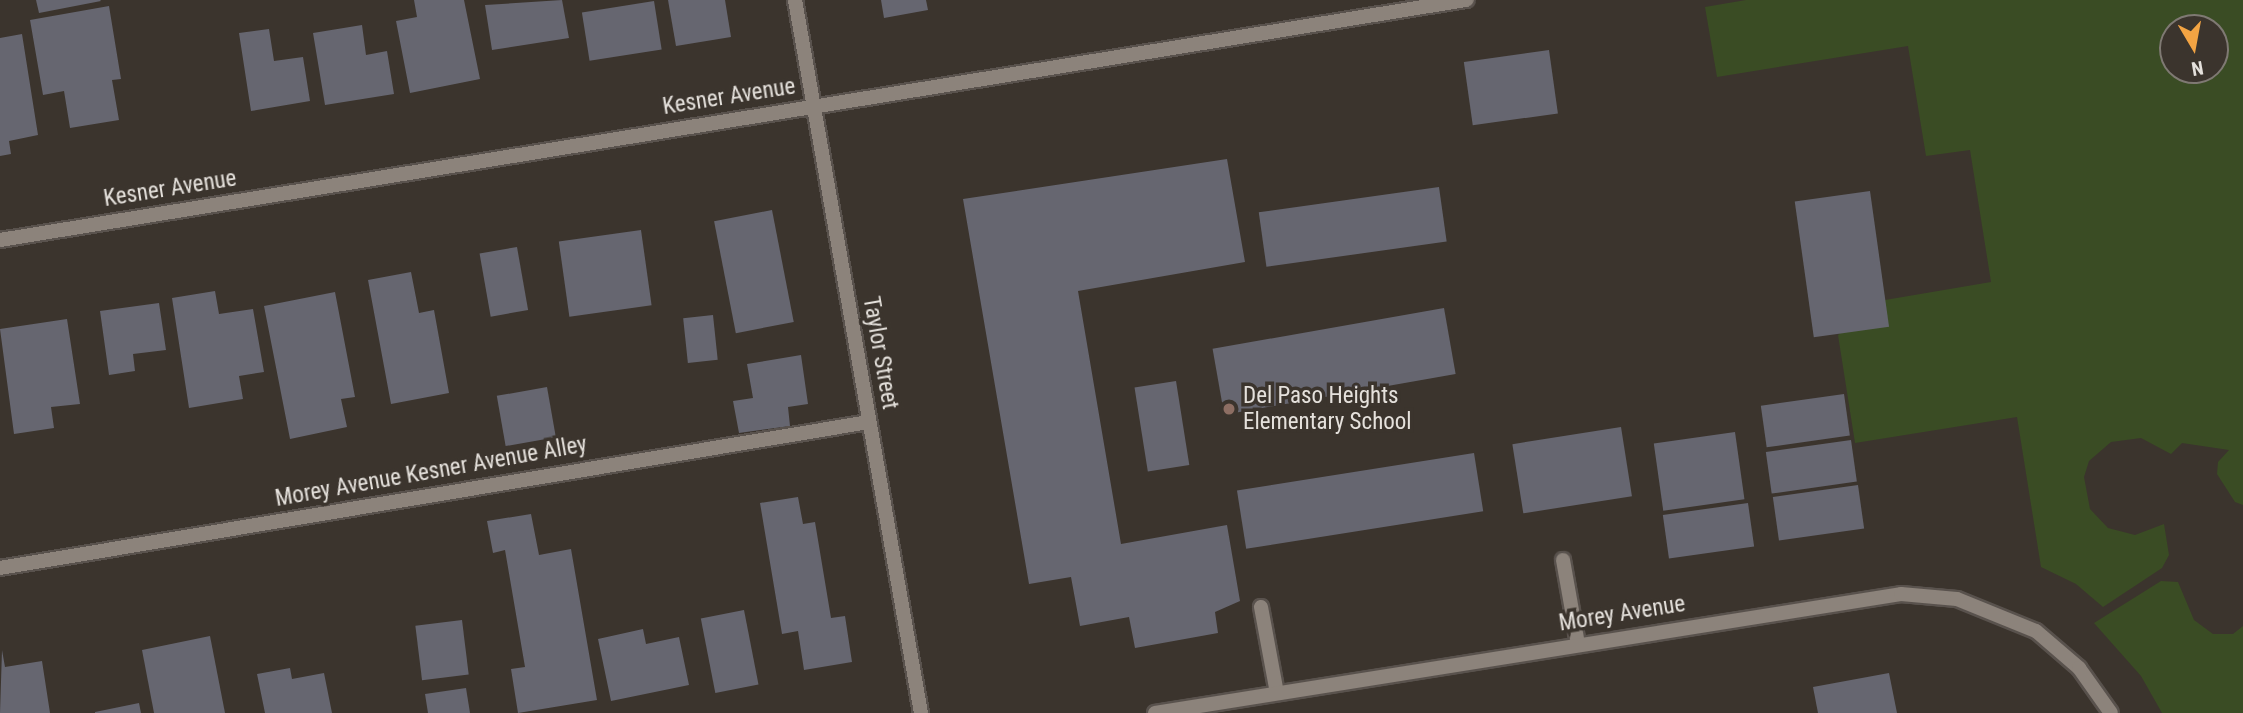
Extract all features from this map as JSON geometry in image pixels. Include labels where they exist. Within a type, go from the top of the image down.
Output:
[{"type":"street","name":"Taylor Street","points":[[795,0],[922,713]]},
{"type":"street","name":"Kesner Avenue","points":[[0,240],[1466,0]]},
{"type":"street","name":"Morey Avenue Kesner Avenue Alley","points":[[0,568],[869,422]]},
{"type":"street","points":[[1563,560],[1578,644]]},
{"type":"street","name":"Morey Avenue","points":[[1155,713],[1901,594],[1957,599],[2010,617],[2079,668],[2111,713]]},
{"type":"street","points":[[1261,607],[1277,693]]},
{"type":"green space","points":[[1746,0],[2243,0],[2243,505],[2235,502],[2217,474],[2218,462],[2229,450],[2182,443],[2171,454],[2141,438],[2111,442],[2089,461],[2084,477],[2090,509],[2108,528],[2135,535],[2164,524],[2169,555],[2162,568],[2103,607],[2076,584],[2041,567],[2017,417],[1855,443],[1838,335],[1885,300],[1991,282],[1970,150],[1926,156],[1908,46],[1717,77],[1705,7]]},
{"type":"green space","points":[[2161,581],[2178,582],[2194,620],[2213,634],[2233,634],[2243,626],[2243,713],[2162,713],[2141,676],[2094,623]]},
{"type":"building","points":[[36,0],[100,0],[101,1],[39,13]]},
{"type":"building","points":[[414,0],[464,0],[480,79],[410,93],[396,21],[417,17]]},
{"type":"building","points":[[562,0],[569,38],[492,50],[485,5]]},
{"type":"building","points":[[668,0],[725,0],[731,37],[676,46]]},
{"type":"building","points":[[881,0],[926,0],[928,10],[884,18]]},
{"type":"building","points":[[654,1],[662,49],[590,61],[582,12]]},
{"type":"building","points":[[109,6],[121,79],[112,80],[119,120],[70,128],[64,91],[43,95],[30,20]]},
{"type":"building","points":[[362,25],[366,55],[387,51],[394,94],[325,105],[313,33]]},
{"type":"building","points":[[269,29],[274,61],[303,57],[310,101],[251,111],[239,33]]},
{"type":"building","points":[[22,34],[38,135],[9,141],[11,154],[0,156],[0,38]]},
{"type":"building","points":[[1549,50],[1558,113],[1473,125],[1464,62]]},
{"type":"building","points":[[1227,159],[1245,262],[1078,291],[1121,544],[1227,525],[1240,601],[1215,612],[1218,633],[1135,648],[1129,617],[1080,626],[1071,577],[1029,584],[963,199]]},
{"type":"building","points":[[1439,187],[1447,241],[1266,267],[1259,212]]},
{"type":"building","points":[[1870,191],[1889,327],[1814,337],[1795,202]]},
{"type":"building","points":[[772,210],[794,322],[736,333],[714,221]]},
{"type":"building","points":[[641,230],[652,305],[569,317],[559,242]]},
{"type":"building","points":[[517,247],[528,310],[491,317],[480,254]]},
{"type":"building","points":[[411,272],[419,313],[434,310],[449,393],[391,404],[368,280]]},
{"type":"building","points":[[215,291],[219,314],[253,309],[264,372],[239,376],[243,399],[189,408],[172,298]]},
{"type":"building","points":[[335,292],[355,397],[341,399],[347,427],[290,439],[264,306]]},
{"type":"building","points":[[159,303],[166,350],[133,354],[135,371],[109,375],[100,311]]},
{"type":"building","points":[[1444,308],[1456,374],[1224,415],[1213,349]]},
{"type":"building","points":[[713,315],[718,360],[688,363],[683,318]]},
{"type":"building","points":[[67,319],[80,404],[51,407],[54,428],[14,434],[0,329]]},
{"type":"building","points":[[801,355],[808,404],[788,407],[790,426],[739,433],[733,401],[753,398],[747,364]]},
{"type":"building","points":[[1176,381],[1189,465],[1148,472],[1135,388]]},
{"type":"building","points":[[547,387],[556,437],[506,446],[497,396]]},
{"type":"building","points":[[1844,394],[1850,436],[1767,447],[1761,406]]},
{"type":"building","points":[[1621,427],[1632,496],[1523,513],[1512,444]]},
{"type":"building","points":[[1735,432],[1744,499],[1663,511],[1654,443]]},
{"type":"building","points":[[1851,440],[1857,482],[1772,494],[1766,452]]},
{"type":"building","points":[[1474,453],[1483,511],[1246,549],[1237,491]]},
{"type":"building","points":[[1858,485],[1864,529],[1779,541],[1773,497]]},
{"type":"building","points":[[798,497],[803,524],[815,522],[831,618],[845,616],[852,662],[804,670],[798,631],[782,634],[760,503]]},
{"type":"building","points":[[1748,503],[1754,547],[1669,559],[1663,515]]},
{"type":"building","points":[[531,514],[539,555],[571,549],[597,700],[518,713],[511,669],[525,667],[505,550],[493,553],[487,521]]},
{"type":"building","points":[[744,610],[759,685],[715,693],[701,618]]},
{"type":"building","points":[[462,620],[469,675],[422,680],[415,626]]},
{"type":"building","points":[[643,629],[646,644],[679,637],[689,685],[611,701],[598,639]]},
{"type":"building","points":[[210,636],[225,713],[154,713],[142,650]]},
{"type":"building","points":[[2,650],[5,667],[42,661],[50,713],[0,713]]},
{"type":"building","points":[[290,668],[292,679],[324,673],[332,713],[265,713],[257,674]]},
{"type":"building","points":[[1889,673],[1897,713],[1818,713],[1813,687]]},
{"type":"building","points":[[466,688],[470,713],[428,713],[425,694]]},
{"type":"building","points":[[139,703],[141,713],[95,713],[95,712]]},
{"type":"place","name":"Del Paso Heights Elementary School","points":[[1229,409]]}]
